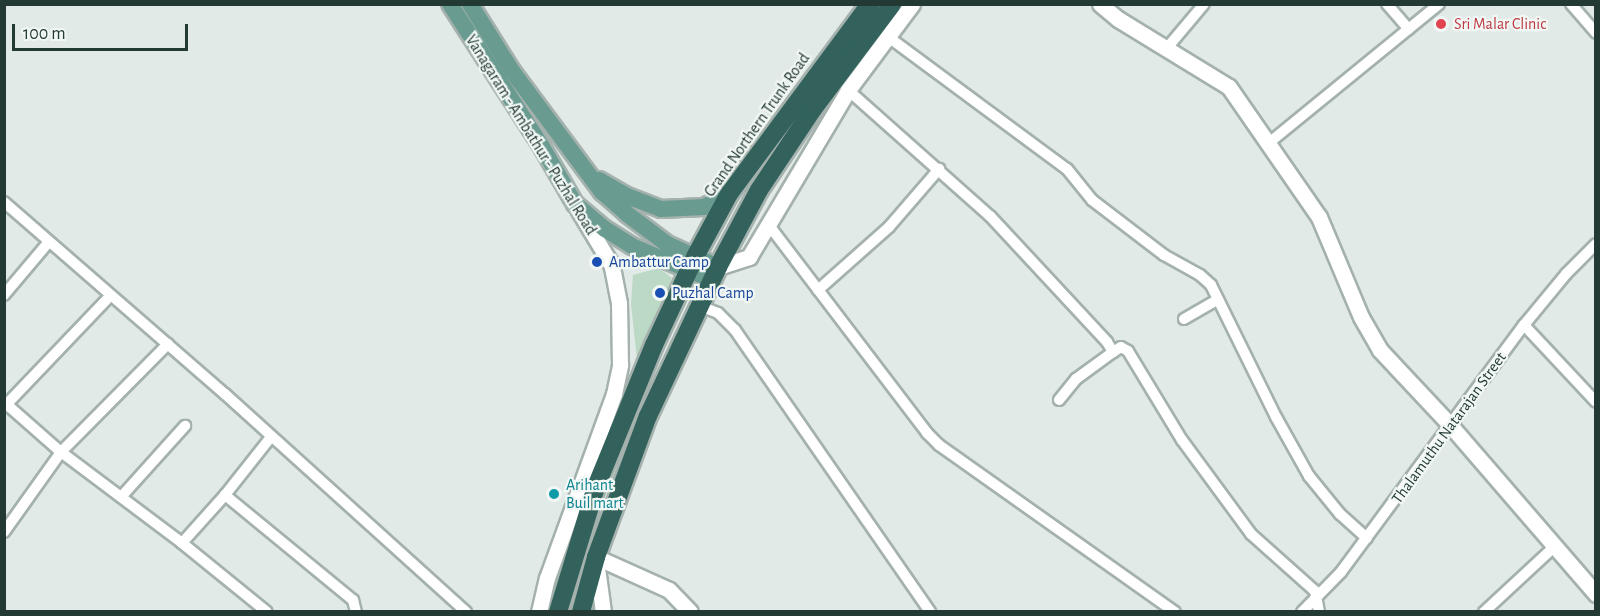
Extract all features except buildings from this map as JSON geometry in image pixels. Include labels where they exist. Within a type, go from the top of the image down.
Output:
[{"type":"highway","name":"Grand Northern Trunk Road","points":[[558,612],[596,487],[654,345],[692,262],[729,194],[870,4]]},
{"type":"highway","points":[[581,612],[596,557],[648,416],[715,274],[759,190],[801,127],[892,4]]},
{"type":"main road","name":"Vanagaram - Ambathur - Puzhal Road","points":[[450,4],[542,147],[575,204]]},
{"type":"main road","points":[[470,4],[512,71],[602,192],[667,244],[692,262],[715,274]]},
{"type":"main road","points":[[587,171],[627,196],[661,209],[704,207],[729,194]]},
{"type":"main road","points":[[575,204],[604,229],[632,246],[692,262]]},
{"type":"street","points":[[715,274],[749,257],[848,90],[912,4]]},
{"type":"street","points":[[1100,4],[1118,19],[1229,87],[1270,142],[1319,216],[1361,317],[1380,350],[1451,426],[1596,594]]},
{"type":"street","points":[[1167,48],[1204,4]]},
{"type":"street","points":[[1387,4],[1409,29]]},
{"type":"street","points":[[1270,142],[1439,4]]},
{"type":"street","points":[[1571,4],[1596,33]]},
{"type":"street","points":[[887,36],[1067,169],[1092,200],[1164,255],[1200,275],[1211,285],[1276,417],[1310,476],[1340,514],[1367,538]]},
{"type":"street","points":[[848,90],[990,216],[1045,273],[1113,352]]},
{"type":"street","points":[[818,290],[889,227],[939,170]]},
{"type":"street","points":[[4,202],[48,243],[168,344],[466,612]]},
{"type":"street","name":"Vanagaram - Ambathur - Puzhal Road","points":[[539,612],[547,578],[614,394],[620,365],[619,303],[612,266],[575,204]]},
{"type":"street","points":[[768,224],[927,433],[939,445],[1175,612]]},
{"type":"street","points":[[4,295],[48,243]]},
{"type":"street","name":"Thalamuthu Natarajan Street","points":[[1302,612],[1341,572],[1524,325],[1566,274],[1596,244]]},
{"type":"street","points":[[110,296],[5,404],[61,452],[182,543],[267,612]]},
{"type":"street","points":[[1184,319],[1218,298]]},
{"type":"street","points":[[700,306],[718,313],[735,330],[930,612]]},
{"type":"street","points":[[1524,325],[1596,402]]},
{"type":"street","points":[[4,531],[61,452],[168,344]]},
{"type":"street","points":[[1059,400],[1076,379],[1113,352],[1121,347],[1128,351],[1182,440],[1251,534],[1315,591],[1319,612]]},
{"type":"street","points":[[121,497],[185,426]]},
{"type":"street","points":[[182,543],[225,495],[271,437]]},
{"type":"street","points":[[225,495],[353,600],[356,612]]},
{"type":"street","points":[[1484,612],[1555,546]]},
{"type":"street","points":[[596,557],[603,612]]},
{"type":"street","points":[[596,557],[669,590],[690,612]]},
{"type":"green space","points":[[659,268],[672,278],[637,360],[631,304],[633,275]]},
{"type":"place","name":"Sri Malar Clinic","points":[[1441,24]]},
{"type":"place","name":"Ambattur Camp","points":[[597,262]]},
{"type":"place","name":"Puzhal Camp","points":[[660,293]]},
{"type":"place","name":"Arihant Buil mart","points":[[554,494]]}]
